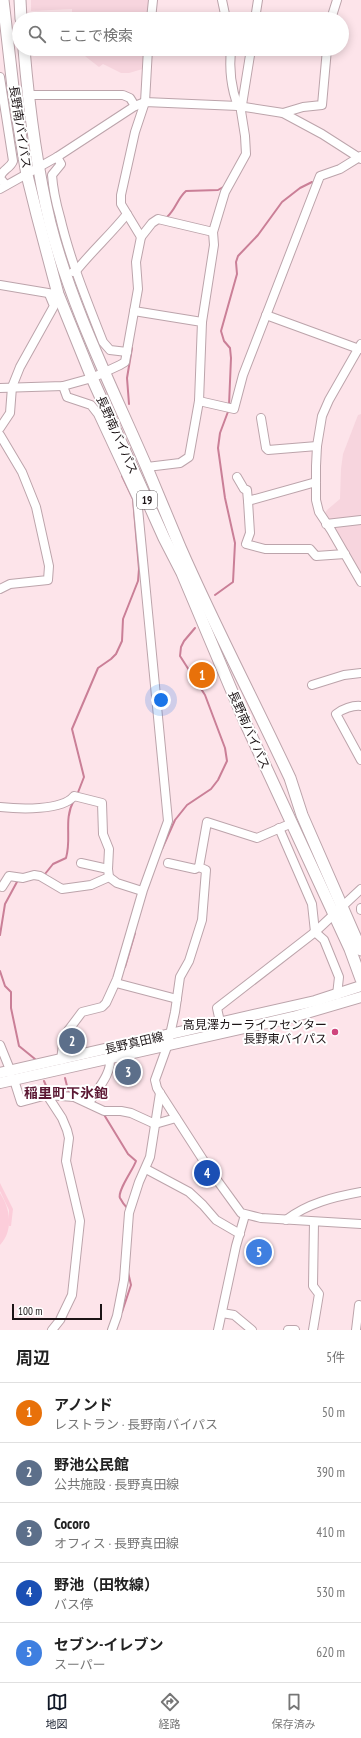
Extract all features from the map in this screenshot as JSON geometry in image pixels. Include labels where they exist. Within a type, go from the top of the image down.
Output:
[{"type":"highway","name":"長野南バイパス","points":[[3,0],[14,96],[27,174],[53,294],[164,538],[182,573],[247,727],[334,915],[361,979]]},
{"type":"highway","points":[[20,0],[21,12]]},
{"type":"highway","name":"長野南バイパス","points":[[24,56],[27,95],[38,167],[50,224],[65,275],[92,348],[147,467],[181,548],[290,778],[302,814],[361,950]]},
{"type":"main road","name":"長野真田線","points":[[0,1083],[13,1076],[61,1060],[290,1007],[337,995],[361,986]]},
{"type":"main road","name":"長野真田線","points":[[0,1073],[13,1076],[109,1058],[293,1017],[361,996]]},
{"type":"street","points":[[152,12],[153,0]]},
{"type":"street","points":[[222,0],[225,12]]},
{"type":"street","points":[[256,12],[258,0]]},
{"type":"street","points":[[333,12],[337,0]]},
{"type":"street","points":[[141,237],[121,204],[121,195],[135,132],[145,102],[148,56]]},
{"type":"street","points":[[147,467],[180,463],[189,457],[199,401],[202,322],[214,245],[213,232],[225,192],[246,154],[241,111],[234,95],[229,66],[230,56]]},
{"type":"street","points":[[240,106],[250,56]]},
{"type":"street","points":[[283,113],[303,107],[322,105],[326,56]]},
{"type":"street","points":[[0,77],[1,96],[13,161],[0,176],[3,187],[57,157],[135,106],[145,102],[240,106],[283,113],[361,157],[340,169],[320,176],[243,376],[234,409],[199,401]]},
{"type":"street","points":[[27,95],[123,95],[130,98],[135,106]]},
{"type":"street","points":[[1,96],[14,96]]},
{"type":"street","points":[[57,157],[61,164],[52,175],[52,185],[66,244],[103,342],[110,350],[127,352]]},
{"type":"street","points":[[65,275],[76,271],[96,247],[114,231],[127,214]]},
{"type":"street","points":[[0,388],[63,386],[92,378],[120,366],[124,362],[127,352],[138,289],[136,262],[141,237],[152,222],[158,219],[213,232]]},
{"type":"street","points":[[0,285],[53,294],[54,306],[20,367],[12,387],[10,413],[0,428]]},
{"type":"street","points":[[134,311],[202,322]]},
{"type":"street","points":[[266,315],[360,347],[329,400],[322,416],[317,446],[316,500],[319,512],[361,582]]},
{"type":"street","points":[[61,1060],[64,1036],[82,1012],[102,1007],[106,1003],[116,983],[142,891],[168,820],[137,498],[98,414],[91,405],[68,397],[63,386]]},
{"type":"street","points":[[261,418],[266,448],[268,450],[317,446]]},
{"type":"street","points":[[0,435],[22,472],[36,507],[49,577],[48,580],[10,584],[0,589]]},
{"type":"street","points":[[237,477],[244,489],[247,490],[250,533],[246,544],[265,549],[310,549],[316,556],[345,554]]},
{"type":"street","points":[[248,501],[316,482]]},
{"type":"street","points":[[326,524],[361,520]]},
{"type":"street","points":[[312,685],[344,675],[361,673]]},
{"type":"street","points":[[361,706],[357,705],[342,710],[336,714],[361,760]]},
{"type":"street","points":[[0,807],[22,809],[49,806],[66,802],[74,796],[102,803],[103,834],[109,849],[109,873]]},
{"type":"street","points":[[200,867],[207,822],[257,838],[292,823]]},
{"type":"street","points":[[279,828],[312,904],[315,932],[324,940],[339,977],[337,995]]},
{"type":"street","points":[[80,863],[109,873],[117,883],[142,891]]},
{"type":"street","points":[[168,863],[195,869],[200,867],[206,870],[202,920],[189,961],[180,977],[178,999],[168,1044],[155,1080],[160,1094],[231,1201],[245,1215],[286,1220],[361,1224]]},
{"type":"street","points":[[2,887],[9,876],[23,878],[34,875],[40,876],[62,889],[91,885],[109,873]]},
{"type":"street","points":[[220,1022],[217,1008],[315,932],[360,892]]},
{"type":"street","points":[[116,983],[178,999]]},
{"type":"street","points":[[0,1046],[13,1076],[21,1102],[47,1096],[74,1097],[104,1111],[121,1111],[131,1113],[155,1124],[176,1118]]},
{"type":"street","points":[[89,1103],[109,1070],[111,1063],[109,1058]]},
{"type":"street","points":[[112,1330],[117,1316],[124,1280],[129,1213],[139,1182],[150,1157],[160,1094]]},
{"type":"street","points":[[47,1096],[62,1118],[69,1138],[66,1161],[80,1221],[72,1295],[60,1320],[52,1330]]},
{"type":"street","points":[[146,1169],[189,1192],[216,1220],[240,1234]]},
{"type":"street","points":[[286,1220],[298,1211],[312,1205],[361,1192]]},
{"type":"street","points":[[218,1330],[245,1215]]},
{"type":"street","points":[[314,1222],[313,1286],[319,1294],[314,1330]]},
{"type":"street","points":[[356,1330],[359,1305]]},
{"type":"street","points":[[222,1313],[234,1316],[252,1330]]},
{"type":"street","points":[[288,1330],[295,1330]]},
{"type":"shaded area","points":[[31,0],[150,0],[149,12],[72,12],[72,9],[31,11]]},
{"type":"shaded area","points":[[85,56],[147,56],[146,68],[129,73],[121,73],[103,64],[99,67]]},
{"type":"shaded area","points":[[361,414],[361,577],[324,515],[327,510],[340,499],[343,454],[358,415]]},
{"type":"shaded area","points":[[0,1183],[13,1209],[11,1226],[9,1226],[9,1210],[0,1191]]},
{"type":"shaded area","points":[[0,1193],[8,1212],[9,1226],[0,1245]]},
{"type":"waterway","points":[[229,405],[230,348],[224,341],[221,331],[237,274],[236,262],[238,256],[258,235],[282,202],[300,188],[312,182]]},
{"type":"waterway","points":[[167,217],[180,197],[186,191],[218,190],[225,186]]},
{"type":"waterway","points":[[129,404],[127,378],[132,348]]},
{"type":"waterway","points":[[215,595],[233,582],[235,543],[225,498],[218,448],[220,433],[229,409]]},
{"type":"waterway","points":[[77,795],[84,777],[72,729],[98,668],[116,654],[122,641],[123,619],[138,581],[139,569],[133,499],[122,476]]},
{"type":"waterway","points":[[162,849],[175,820],[187,805],[211,789],[218,780],[227,761],[225,748],[205,695],[180,656],[181,647],[184,641],[195,628]]},
{"type":"waterway","points":[[42,874],[45,874],[53,864],[66,858],[68,851],[68,822],[74,800]]},
{"type":"waterway","points":[[0,935],[5,904],[18,880]]},
{"type":"waterway","points":[[125,967],[135,933]]},
{"type":"waterway","points":[[0,971],[5,986],[11,992],[11,1008],[19,1046],[35,1059]]},
{"type":"waterway","points":[[67,1040],[72,1032]]},
{"type":"waterway","points":[[65,1078],[69,1094]]},
{"type":"waterway","points":[[44,1081],[49,1093]]},
{"type":"waterway","points":[[103,1113],[128,1154],[136,1161],[120,1195],[120,1198],[128,1209]]},
{"type":"waterway","points":[[131,1228],[132,1219]]},
{"type":"waterway","points":[[122,1312],[131,1285],[128,1272]]},
{"type":"place","name":"アノンド","points":[[202,675]]},
{"type":"place","name":"高見澤カーライフセンター 長野東バイパス","points":[[335,1032]]},
{"type":"place","name":"野池公民館","points":[[72,1041]]},
{"type":"place","name":"Cocoro","points":[[128,1072]]},
{"type":"place","name":"野池（田牧線）","points":[[207,1173]]},
{"type":"place","name":"セブン-イレブン","points":[[259,1252]]},
{"type":"district","name":"稲里町下氷鉋","points":[[66,1093]]}]
